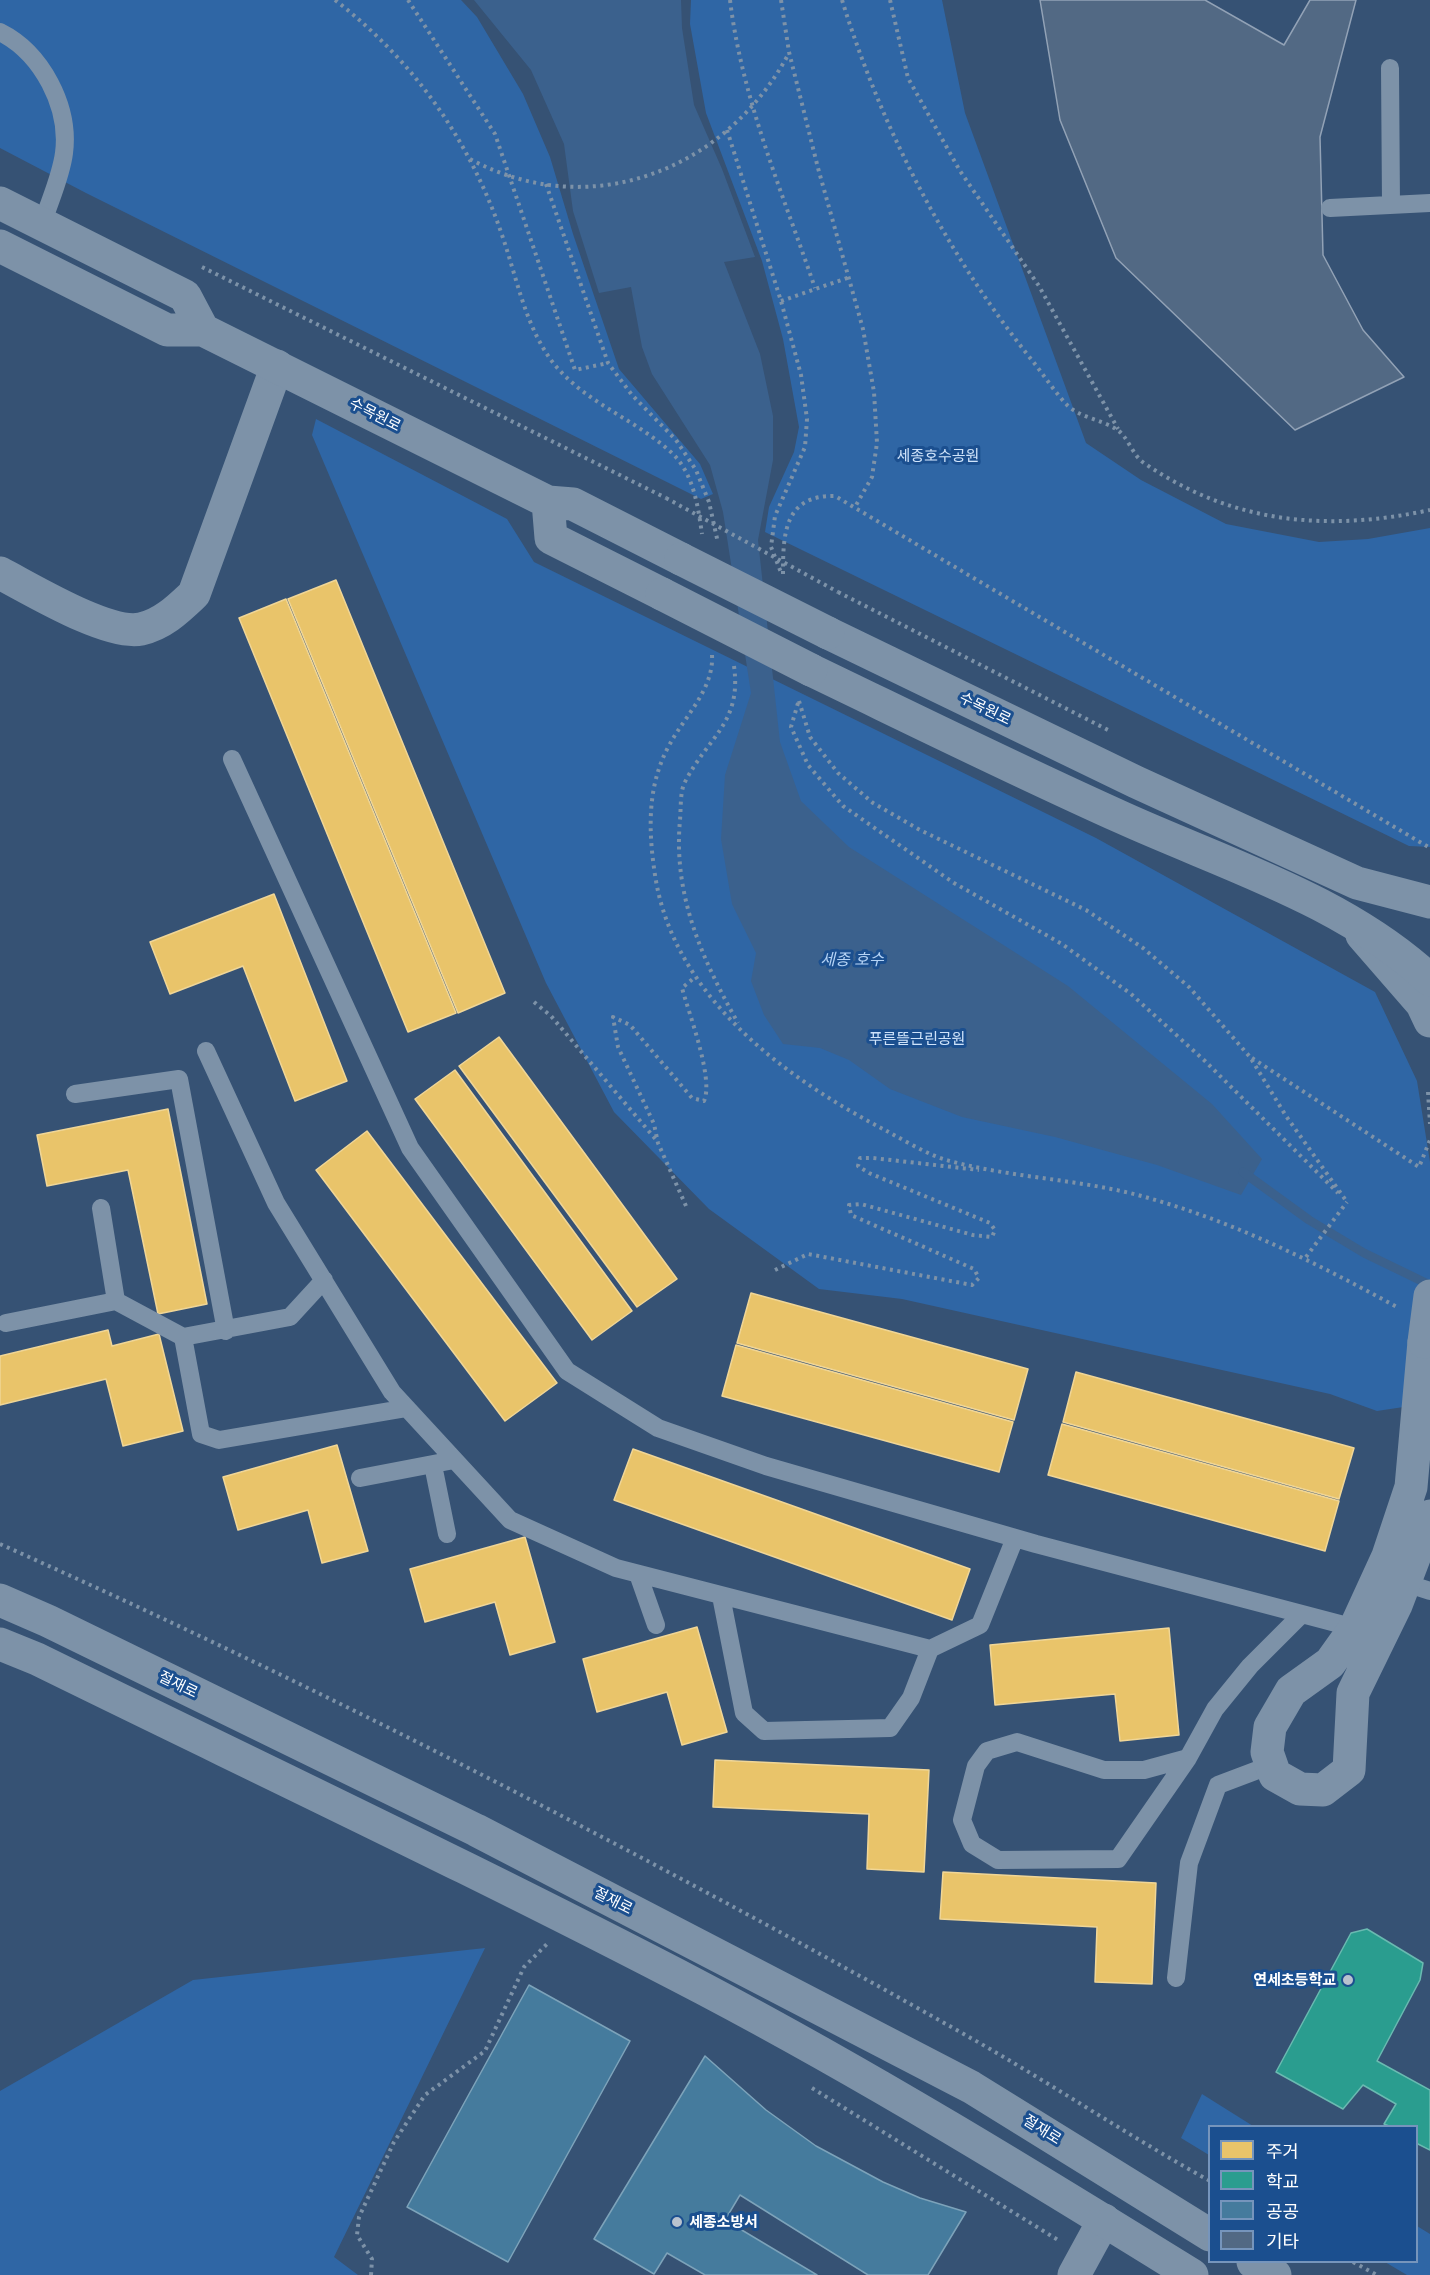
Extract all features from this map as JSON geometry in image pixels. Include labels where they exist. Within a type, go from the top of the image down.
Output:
[{"type":"street","points":[[0,203],[185,296],[202,330]]},
{"type":"street","name":"수목원로","points":[[0,246],[167,330],[202,330],[548,502],[573,504],[692,551],[828,633],[1136,782],[1357,883],[1430,902]]},
{"type":"street","points":[[0,573],[102,624],[139,630],[170,617],[194,594],[276,366]]},
{"type":"street","points":[[548,502],[551,538],[811,670],[1121,818],[1345,916],[1402,953],[1430,980]]},
{"type":"street","points":[[1357,883],[1430,890]]},
{"type":"street","points":[[1345,916],[1422,1004],[1430,1021]]},
{"type":"street","points":[[1417,1303],[1424,1342],[1411,1487],[1388,1556],[1355,1628],[1330,1663],[1291,1691],[1270,1727],[1266,1752],[1275,1775],[1300,1789],[1323,1790],[1349,1770],[1353,1693],[1418,1587],[1430,1516]]},
{"type":"street","name":"절재로","points":[[0,1600],[48,1621],[476,1830],[961,2081],[1208,2234]]},
{"type":"street","points":[[0,1644],[58,1670],[705,1989],[907,2102],[1192,2275]]},
{"type":"street","points":[[1079,2266],[1104,2220]]},
{"type":"street","points":[[1255,2263],[1275,2275]]},
{"type":"lane","points":[[0,33],[36,60],[61,111],[65,132],[64,154],[42,225]]},
{"type":"lane","points":[[1390,68],[1391,205]]},
{"type":"lane","points":[[1330,208],[1430,203]]},
{"type":"lane","points":[[232,759],[410,1148],[567,1371],[658,1428],[766,1466],[1015,1538],[1355,1628]]},
{"type":"lane","points":[[206,1051],[276,1203],[392,1392],[510,1520],[616,1568],[930,1649],[980,1625],[1015,1538]]},
{"type":"lane","points":[[75,1094],[179,1079],[226,1331]]},
{"type":"lane","points":[[101,1208],[117,1301]]},
{"type":"lane","points":[[6,1323],[117,1301],[183,1337],[226,1331],[290,1317],[324,1280]]},
{"type":"lane","points":[[183,1337],[201,1434],[219,1440],[407,1408]]},
{"type":"lane","points":[[360,1478],[454,1460]]},
{"type":"lane","points":[[433,1465],[447,1534]]},
{"type":"lane","points":[[638,1574],[656,1625]]},
{"type":"lane","points":[[721,1596],[744,1713],[764,1731],[890,1728],[911,1698],[930,1649]]},
{"type":"lane","points":[[1188,1758],[1144,1770],[1104,1770],[1017,1742],[987,1751],[976,1766],[962,1821],[972,1844],[998,1860],[1118,1859],[1188,1758],[1215,1709],[1250,1666],[1302,1614]]},
{"type":"lane","points":[[1176,1978],[1189,1863],[1218,1785],[1271,1765]]},
{"type":"path","points":[[335,0],[380,38],[447,118],[469,159],[502,236],[530,323],[551,360],[575,387],[674,455],[688,478],[698,502],[692,551]]},
{"type":"path","points":[[408,0],[495,134],[575,370],[608,363]]},
{"type":"path","points":[[730,0],[734,38],[753,106],[814,288]]},
{"type":"path","points":[[781,0],[789,52],[818,168],[850,277],[863,329],[874,392],[877,443],[872,477],[855,507]]},
{"type":"path","points":[[842,0],[870,80],[897,143],[960,261],[998,318],[1069,407],[1118,430]]},
{"type":"path","points":[[890,0],[908,78],[960,171],[1039,286],[1118,430],[1142,462],[1184,486],[1248,513],[1292,521],[1337,523],[1393,518],[1430,510]]},
{"type":"path","points":[[469,159],[527,183],[562,186],[609,185],[648,176],[687,160],[722,135],[753,106],[775,78],[789,52]]},
{"type":"path","points":[[727,130],[781,301],[801,375],[807,419],[805,447],[775,516],[771,547],[783,577]]},
{"type":"path","points":[[199,266],[666,498],[838,592],[1113,732]]},
{"type":"path","points":[[781,301],[850,277]]},
{"type":"path","points":[[711,652],[712,663],[701,697],[670,744],[654,783],[649,822],[655,876],[665,922],[695,976],[725,1013],[758,1046],[800,1079],[852,1113],[946,1160],[992,1171]]},
{"type":"path","points":[[799,701],[791,727],[808,765],[843,806],[954,883],[1062,944],[1131,994],[1204,1061],[1347,1202],[1306,1257]]},
{"type":"path","points":[[686,1206],[658,1143],[654,1124],[618,1047],[613,1017],[630,1025],[692,1098],[704,1101],[708,1093],[704,1070],[682,988],[695,976]]},
{"type":"path","points":[[534,1002],[551,1016],[658,1143]]},
{"type":"path","points":[[1250,1057],[1419,1167],[1430,1140]]},
{"type":"path","points":[[1428,1092],[1430,1124]]},
{"type":"path","points":[[775,1270],[808,1254],[972,1285],[979,1278],[974,1269],[851,1215],[849,1205],[861,1204],[973,1235],[992,1237],[995,1230],[990,1223],[869,1173],[858,1166],[860,1158],[873,1158],[913,1165],[1072,1180],[1150,1198],[1229,1225],[1417,1303]]},
{"type":"path","points":[[0,1544],[181,1625],[574,1820],[965,2034],[1129,2136],[1208,2180]]},
{"type":"path","points":[[371,2275],[372,2259],[357,2235],[359,2217],[394,2142],[425,2095],[484,2051],[524,1967],[567,1920]]},
{"type":"path","points":[[802,2082],[1079,2266]]},
{"type":"path","points":[[1355,2263],[1377,2275]]},
{"type":"green space","points":[[0,0],[461,0],[477,17],[523,94],[550,157],[573,234],[619,369],[700,464],[713,494],[701,499],[0,148]]},
{"type":"green space","name":"세종호수공원","points":[[691,0],[942,0],[965,113],[1086,443],[1141,480],[1226,524],[1319,542],[1368,539],[1430,528],[1430,847],[1409,846],[765,532],[769,507],[794,452],[799,427],[783,339],[762,261],[706,113],[690,24]]},
{"type":"green space","name":"푸른뜰근린공원","points":[[316,419],[507,519],[534,562],[1096,838],[1375,992],[1417,1081],[1430,1162],[1430,1403],[1377,1411],[1330,1394],[902,1299],[819,1289],[709,1209],[614,1112],[546,983],[312,435]]},
{"type":"green space","points":[[485,1948],[334,2257],[358,2275],[0,2275],[0,2091],[193,1980]]},
{"type":"green space","points":[[1202,2094],[1251,2125],[1208,2125],[1208,2154],[1181,2138]]},
{"type":"green space","points":[[1418,2227],[1430,2234],[1430,2275],[1407,2275],[1387,2263],[1418,2263]]},
{"type":"water","name":"세종 호수","points":[[474,0],[681,0],[682,28],[694,105],[722,169],[755,257],[724,262],[760,354],[773,416],[773,460],[758,540],[780,742],[801,801],[849,847],[1068,986],[1212,1104],[1262,1159],[1241,1195],[1157,1165],[1055,1137],[962,1117],[890,1089],[849,1060],[820,1048],[783,1044],[764,1015],[751,981],[756,953],[732,904],[721,839],[725,775],[751,693],[723,512],[710,465],[652,374],[642,347],[631,287],[599,293],[573,211],[564,144],[531,70]]},
{"type":"building: 주거","points":[[336,580],[505,993],[458,1013],[288,599]]},
{"type":"building: 주거","points":[[286,599],[456,1013],[408,1032],[239,618]]},
{"type":"building: 주거","points":[[274,894],[347,1081],[295,1101],[243,966],[170,994],[150,942]]},
{"type":"building: 주거","points":[[499,1037],[677,1279],[637,1307],[459,1066]]},
{"type":"building: 주거","points":[[455,1070],[632,1311],[592,1340],[415,1099]]},
{"type":"building: 주거","points":[[168,1109],[207,1304],[158,1314],[128,1170],[47,1186],[37,1135]]},
{"type":"building: 주거","points":[[367,1131],[557,1383],[505,1421],[316,1170]]},
{"type":"building: 주거","points":[[751,1293],[1028,1369],[1014,1420],[737,1343]]},
{"type":"building: 주거","points":[[108,1330],[112,1346],[159,1334],[183,1431],[123,1446],[106,1379],[0,1405],[0,1356]]},
{"type":"building: 주거","points":[[736,1345],[1013,1422],[999,1472],[722,1396]]},
{"type":"building: 주거","points":[[1076,1372],[1354,1448],[1339,1499],[1063,1422]]},
{"type":"building: 주거","points":[[1062,1424],[1339,1501],[1325,1551],[1048,1475]]},
{"type":"building: 주거","points":[[337,1445],[368,1551],[322,1563],[308,1510],[238,1530],[223,1477]]},
{"type":"building: 주거","points":[[633,1449],[970,1569],[952,1620],[614,1500]]},
{"type":"building: 주거","points":[[525,1537],[555,1642],[510,1655],[495,1602],[425,1622],[410,1569]]},
{"type":"building: 주거","points":[[697,1627],[727,1732],[682,1745],[667,1692],[597,1712],[583,1659]]},
{"type":"building: 주거","points":[[1169,1628],[1179,1735],[1120,1741],[1115,1694],[995,1705],[990,1645]]},
{"type":"building: 주거","points":[[715,1760],[929,1770],[924,1872],[867,1869],[869,1814],[713,1807]]},
{"type":"building: 주거","points":[[943,1872],[1156,1883],[1152,1984],[1095,1982],[1097,1927],[940,1919]]},
{"type":"building: 학교","points":[[1367,1929],[1423,1963],[1420,1980],[1377,2061],[1430,2090],[1430,2150],[1418,2144],[1418,2125],[1384,2124],[1396,2104],[1363,2085],[1343,2109],[1276,2072],[1351,1933]]},
{"type":"building: 공공","points":[[529,1985],[630,2041],[508,2262],[407,2207]]},
{"type":"building: 공공","points":[[705,2056],[766,2110],[816,2146],[883,2182],[920,2198],[966,2212],[928,2275],[868,2275],[740,2195],[725,2220],[817,2275],[705,2275],[667,2253],[654,2274],[594,2239]]},
{"type":"building: 기타","points":[[1040,0],[1205,0],[1284,45],[1310,0],[1356,0],[1320,137],[1323,255],[1363,330],[1404,377],[1295,430],[1116,258],[1060,120]]},
{"type":"waterway","points":[[1243,1172],[1309,1220],[1364,1253],[1430,1285]]},
{"type":"place","name":"연세초등학교","points":[[1348,1980]]},
{"type":"place","name":"세종소방서","points":[[677,2222]]}]
